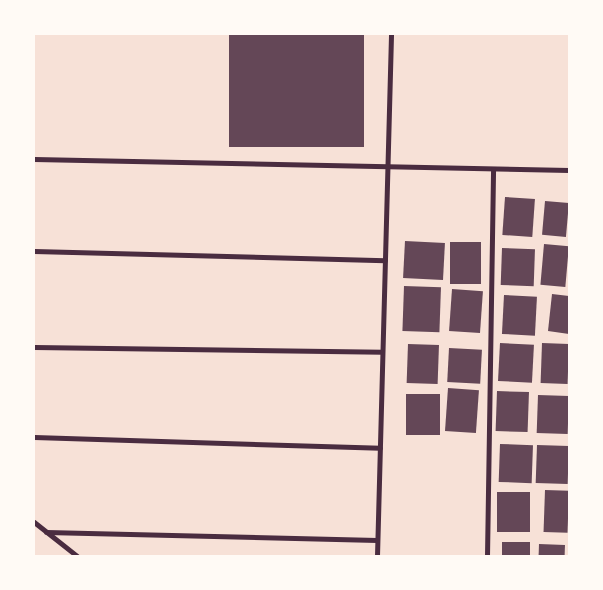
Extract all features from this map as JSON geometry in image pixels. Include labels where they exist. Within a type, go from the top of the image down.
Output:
[{"type":"street","points":[[377,556],[391,34]]},
{"type":"street","points":[[34,159],[569,170]]},
{"type":"street","points":[[487,556],[493,169]]},
{"type":"street","points":[[34,252],[385,260]]},
{"type":"street","points":[[34,347],[382,352]]},
{"type":"street","points":[[34,438],[380,448]]},
{"type":"street","points":[[34,522],[76,556]]},
{"type":"street","points":[[46,532],[377,540]]},
{"type":"building","points":[[229,35],[364,35],[364,147],[229,147]]},
{"type":"building","points":[[505,197],[535,199],[532,237],[502,235]]},
{"type":"building","points":[[545,201],[569,203],[566,237],[542,235]]},
{"type":"building","points":[[405,241],[445,243],[443,280],[403,278]]},
{"type":"building","points":[[450,242],[481,242],[481,284],[450,284]]},
{"type":"building","points":[[544,244],[569,246],[565,287],[540,285]]},
{"type":"building","points":[[502,248],[535,249],[534,286],[501,285]]},
{"type":"building","points":[[404,286],[441,287],[439,332],[402,331]]},
{"type":"building","points":[[452,289],[483,291],[480,333],[449,331]]},
{"type":"building","points":[[552,294],[569,296],[569,334],[548,331]]},
{"type":"building","points":[[504,295],[537,297],[535,336],[502,334]]},
{"type":"building","points":[[500,343],[534,345],[532,383],[498,381]]},
{"type":"building","points":[[542,343],[569,344],[568,384],[541,383]]},
{"type":"building","points":[[408,344],[439,345],[438,384],[407,383]]},
{"type":"building","points":[[449,348],[482,350],[480,384],[447,382]]},
{"type":"building","points":[[448,388],[479,390],[476,433],[445,431]]},
{"type":"building","points":[[497,391],[529,392],[528,432],[496,431]]},
{"type":"building","points":[[406,394],[440,394],[440,435],[406,435]]},
{"type":"building","points":[[538,395],[569,396],[568,434],[537,433]]},
{"type":"building","points":[[500,444],[533,445],[532,483],[499,482]]},
{"type":"building","points":[[537,445],[569,446],[568,484],[536,483]]},
{"type":"building","points":[[545,490],[569,491],[568,533],[544,532]]},
{"type":"building","points":[[497,492],[530,492],[530,532],[497,532]]},
{"type":"building","points":[[502,542],[530,542],[530,556],[502,556]]},
{"type":"building","points":[[539,544],[565,545],[565,556],[539,556]]}]
